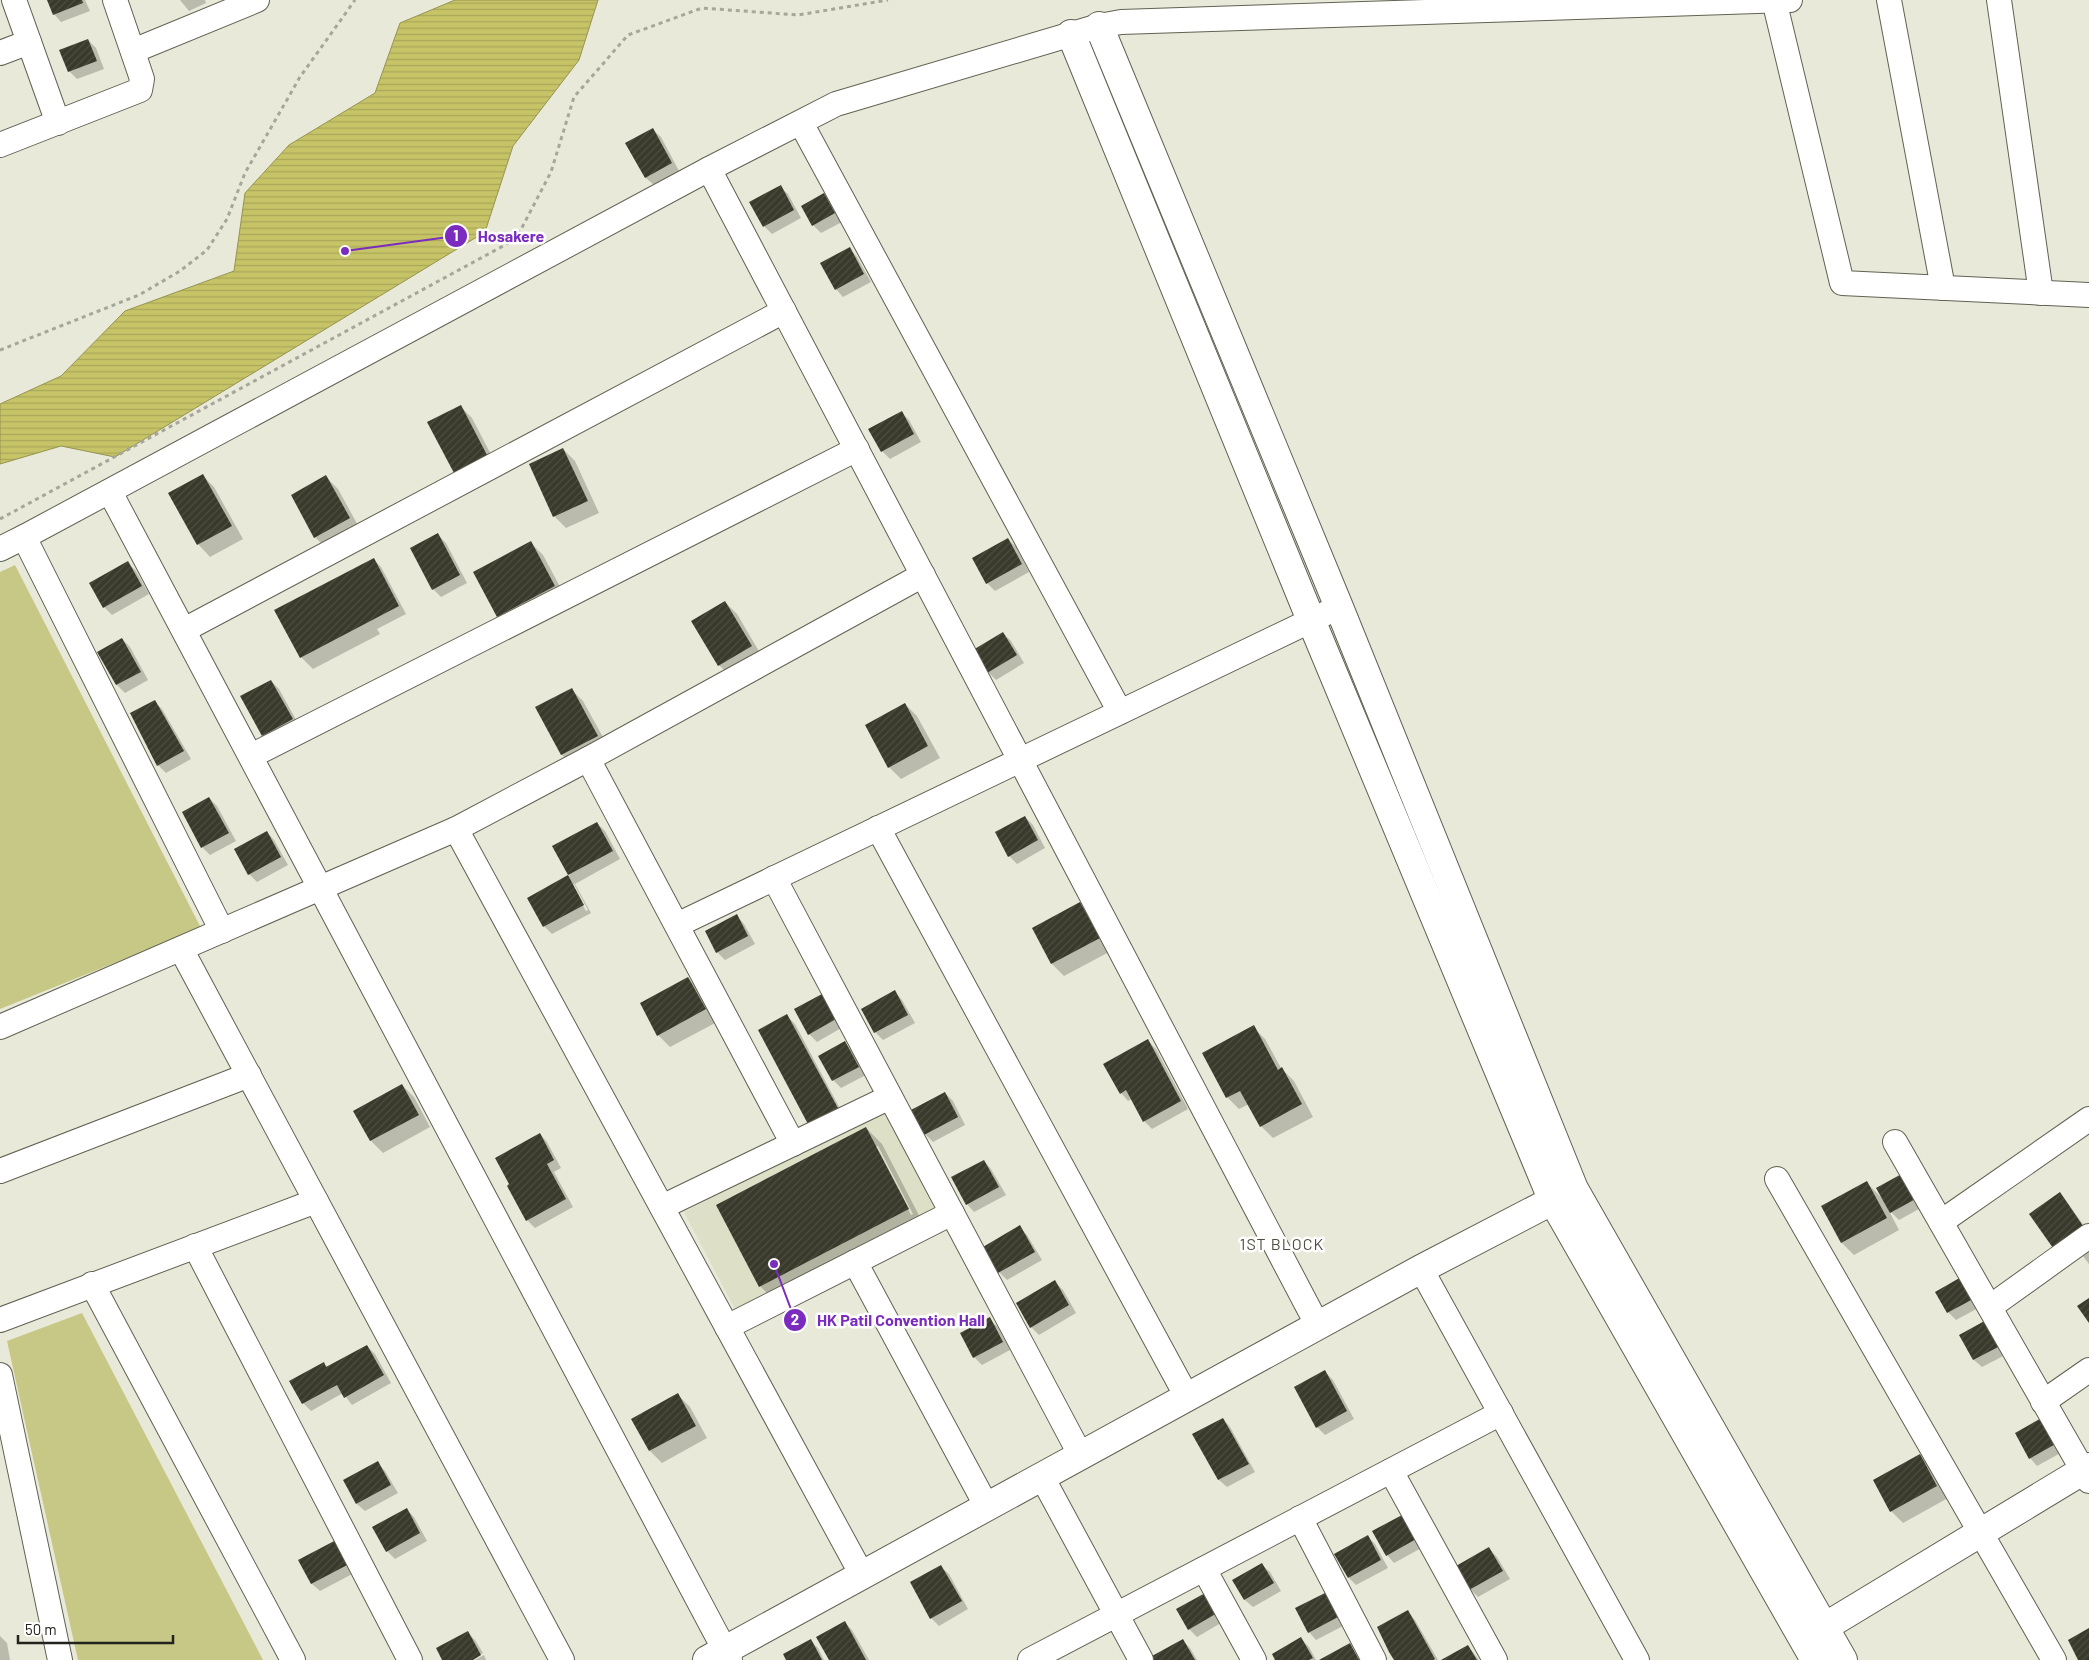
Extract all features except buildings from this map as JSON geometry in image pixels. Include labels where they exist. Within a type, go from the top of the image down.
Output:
[{"type":"street","points":[[14,0],[58,123]]},
{"type":"street","points":[[0,145],[140,90],[142,79],[115,0]]},
{"type":"street","points":[[133,51],[257,0]]},
{"type":"street","points":[[1774,0],[1842,283],[2089,295]]},
{"type":"street","points":[[0,549],[110,492],[709,169],[836,104],[1071,34],[1121,22],[1790,0]]},
{"type":"street","points":[[1889,0],[1942,288]]},
{"type":"street","points":[[1999,0],[2041,293]]},
{"type":"street","points":[[1099,26],[1340,607],[1564,1195]]},
{"type":"street","points":[[1071,34],[1311,620],[1564,1195],[1814,1643],[1843,1660]]},
{"type":"street","points":[[0,53],[29,42]]},
{"type":"street","points":[[801,122],[1120,712]]},
{"type":"street","points":[[709,169],[1318,1326]]},
{"type":"street","points":[[184,630],[784,311]]},
{"type":"street","points":[[251,756],[857,449]]},
{"type":"street","points":[[110,492],[321,888],[721,1657],[862,1575],[1042,1476],[1421,1269],[1564,1195]]},
{"type":"street","points":[[24,537],[222,931]]},
{"type":"street","points":[[0,1027],[456,829],[588,759],[923,575]]},
{"type":"street","points":[[676,925],[1340,607]]},
{"type":"street","points":[[588,759],[793,1144]]},
{"type":"street","points":[[878,828],[1187,1397]]},
{"type":"street","points":[[456,829],[862,1575]]},
{"type":"street","points":[[774,878],[1080,1456]]},
{"type":"street","points":[[181,949],[562,1660]]},
{"type":"street","points":[[0,1171],[249,1075]]},
{"type":"street","points":[[662,1207],[890,1097]]},
{"type":"street","points":[[1941,1222],[2089,1119]]},
{"type":"street","points":[[1814,1643],[1981,1532],[2087,1473],[2044,1402],[1895,1142]]},
{"type":"street","points":[[1776,1179],[2054,1660]]},
{"type":"street","points":[[0,1320],[316,1200]]},
{"type":"street","points":[[727,1327],[952,1213]]},
{"type":"street","points":[[1990,1307],[2089,1236]]},
{"type":"street","points":[[195,1246],[410,1660]]},
{"type":"street","points":[[855,1262],[987,1507]]},
{"type":"street","points":[[1421,1269],[1637,1660]]},
{"type":"street","points":[[92,1284],[293,1660]]},
{"type":"street","points":[[2044,1402],[2089,1370]]},
{"type":"street","points":[[0,1375],[60,1660]]},
{"type":"street","points":[[1030,1660],[1501,1413]]},
{"type":"street","points":[[1391,1471],[1495,1660]]},
{"type":"street","points":[[1042,1476],[1141,1660]]},
{"type":"street","points":[[1300,1518],[1374,1660]]},
{"type":"street","points":[[1204,1568],[1254,1660]]},
{"type":"path","points":[[0,350],[138,295],[180,271],[207,250],[227,219],[245,173],[300,77],[355,0]]},
{"type":"path","points":[[0,519],[516,239],[551,172],[574,97],[628,35],[702,8],[798,15],[888,0]]},
{"type":"shaded area","points":[[455,0],[598,0],[579,60],[513,146],[485,232],[115,457],[61,446],[0,464],[0,404],[61,376],[125,311],[234,271],[245,193],[289,145],[375,93],[400,23]]},
{"type":"shaded area","points":[[883,1109],[936,1212],[738,1315],[684,1212]]},
{"type":"green space","points":[[15,565],[201,928],[0,1009],[0,572]]},
{"type":"green space","points":[[82,1313],[263,1660],[78,1660],[7,1341]]},
{"type":"place","name":"Hosakere","points":[[345,251]]},
{"type":"place","name":"HK Patil Convention Hall","points":[[774,1264]]},
{"type":"district","name":"1ST BLOCK","points":[[1282,1244]]}]
